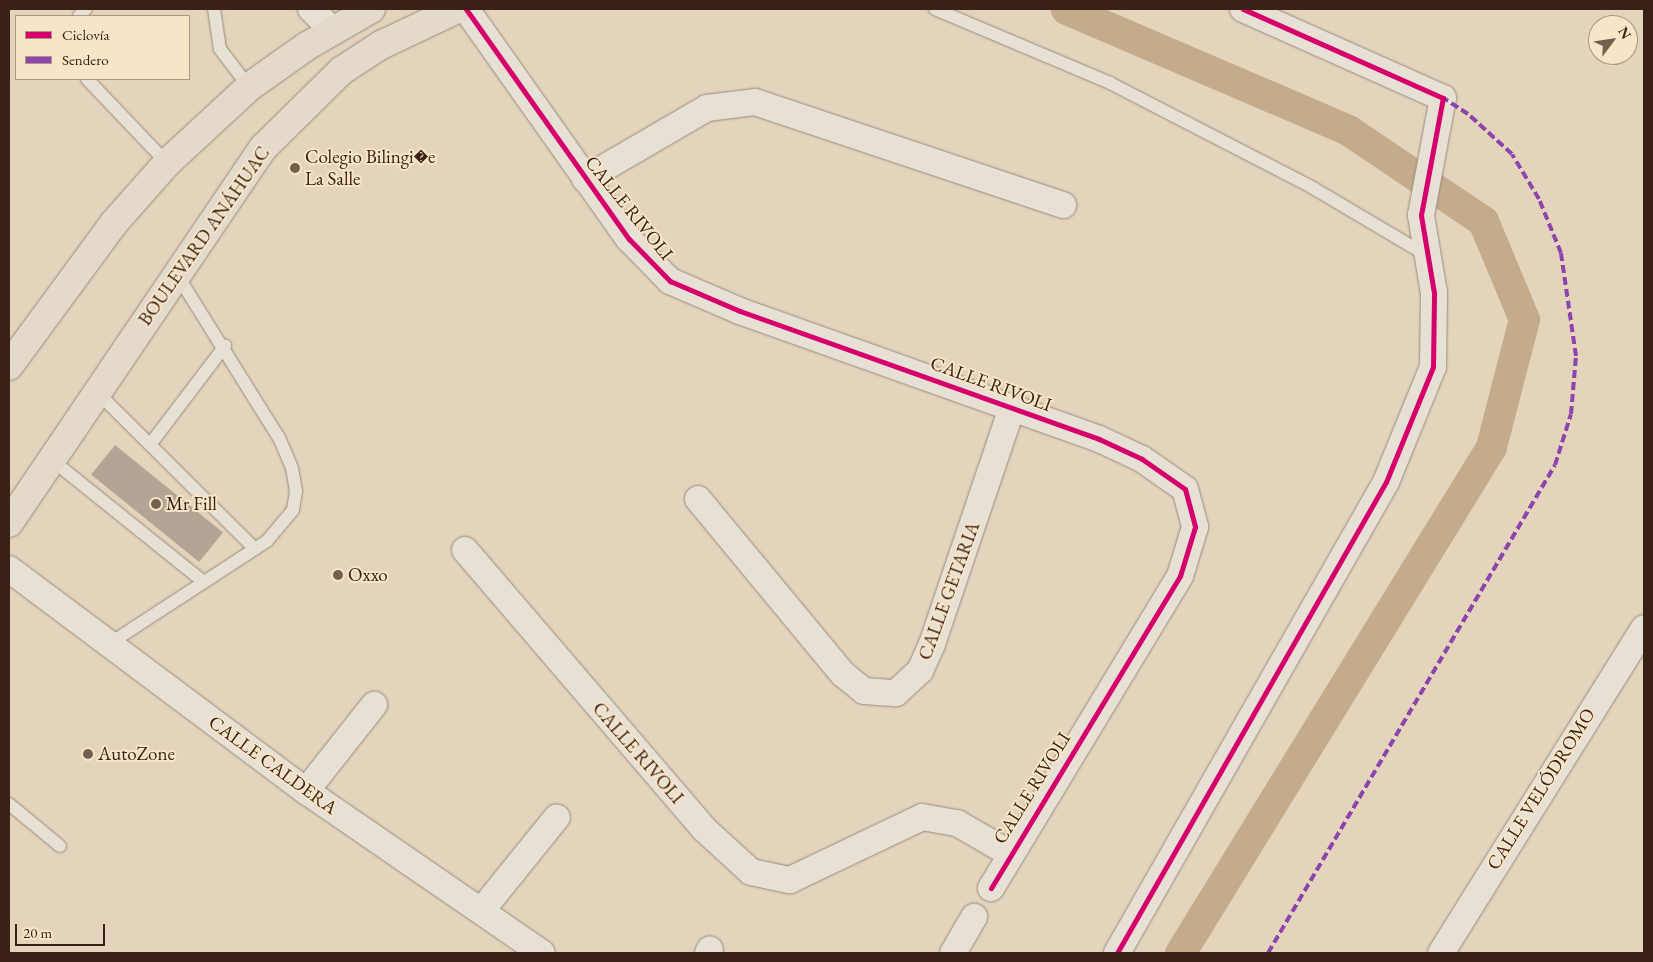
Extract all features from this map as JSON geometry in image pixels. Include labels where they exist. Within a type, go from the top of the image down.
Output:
[{"type":"main road","points":[[9,366],[114,223],[167,163],[250,88],[333,30],[371,9]]},
{"type":"main road","name":"BOULEVARD ANÁHUAC","points":[[9,523],[176,273],[264,147],[317,93],[374,50],[457,9]]},
{"type":"street","points":[[311,9],[333,30]]},
{"type":"street","name":"CALLE RIVOLI","points":[[466,9],[585,179],[647,261],[670,281],[731,308],[1012,406],[1099,439],[1168,474],[1185,489],[1195,526],[1180,576],[1009,853],[991,888]]},
{"type":"street","points":[[1117,953],[1386,482],[1433,367],[1434,293],[1421,215],[1442,98],[1243,9]]},
{"type":"street","points":[[585,179],[707,108],[755,102],[1063,205]]},
{"type":"street","name":"CALLE GETARIA","points":[[698,500],[843,674],[864,691],[896,694],[920,671],[932,644],[1012,406]]},
{"type":"street","name":"CALLE RIVOLI","points":[[465,550],[697,822],[751,872],[790,880],[922,817],[957,823],[1009,853]]},
{"type":"street","name":"CALLE CALDERA","points":[[9,569],[306,791],[542,953]]},
{"type":"street","name":"CALLE VELÓDROMO","points":[[1441,953],[1644,628]]},
{"type":"street","points":[[306,791],[374,705]]},
{"type":"street","points":[[482,910],[556,817]]},
{"type":"street","points":[[953,953],[974,916]]},
{"type":"lane","points":[[214,9],[220,49],[250,88]]},
{"type":"lane","points":[[935,9],[1110,83],[1313,188],[1428,256]]},
{"type":"lane","points":[[88,80],[167,163]]},
{"type":"lane","points":[[109,644],[255,549],[284,526],[296,490],[279,438],[224,346],[176,273]]},
{"type":"lane","points":[[152,442],[224,346]]},
{"type":"lane","points":[[97,392],[152,442],[255,549]]},
{"type":"lane","points":[[52,460],[204,582]]},
{"type":"lane","points":[[9,804],[60,846]]},
{"type":"building","name":"Mr Fill","points":[[115,445],[223,532],[199,562],[91,475]]},
{"type":"waterway","points":[[1066,9],[1348,130],[1483,221],[1524,319],[1491,447],[1180,953]]},
{"type":"marked path","points":[[1268,953],[1555,465],[1571,414],[1576,356],[1561,253],[1539,199],[1512,154],[1468,114],[1443,98]]},
{"type":"cycle path","points":[[466,9],[629,239],[670,281],[740,311],[1099,439],[1142,459],[1185,489],[1195,527],[1180,576],[991,888]]},
{"type":"cycle path","points":[[1117,953],[1386,482],[1433,367],[1434,293],[1421,215],[1443,98],[1243,9]]},
{"type":"place","name":"Colegio Bilingi�e La Salle","points":[[295,168]]},
{"type":"place","name":"Mr Fill","points":[[156,504]]},
{"type":"place","name":"Oxxo","points":[[338,575]]},
{"type":"place","name":"AutoZone","points":[[88,754]]}]
